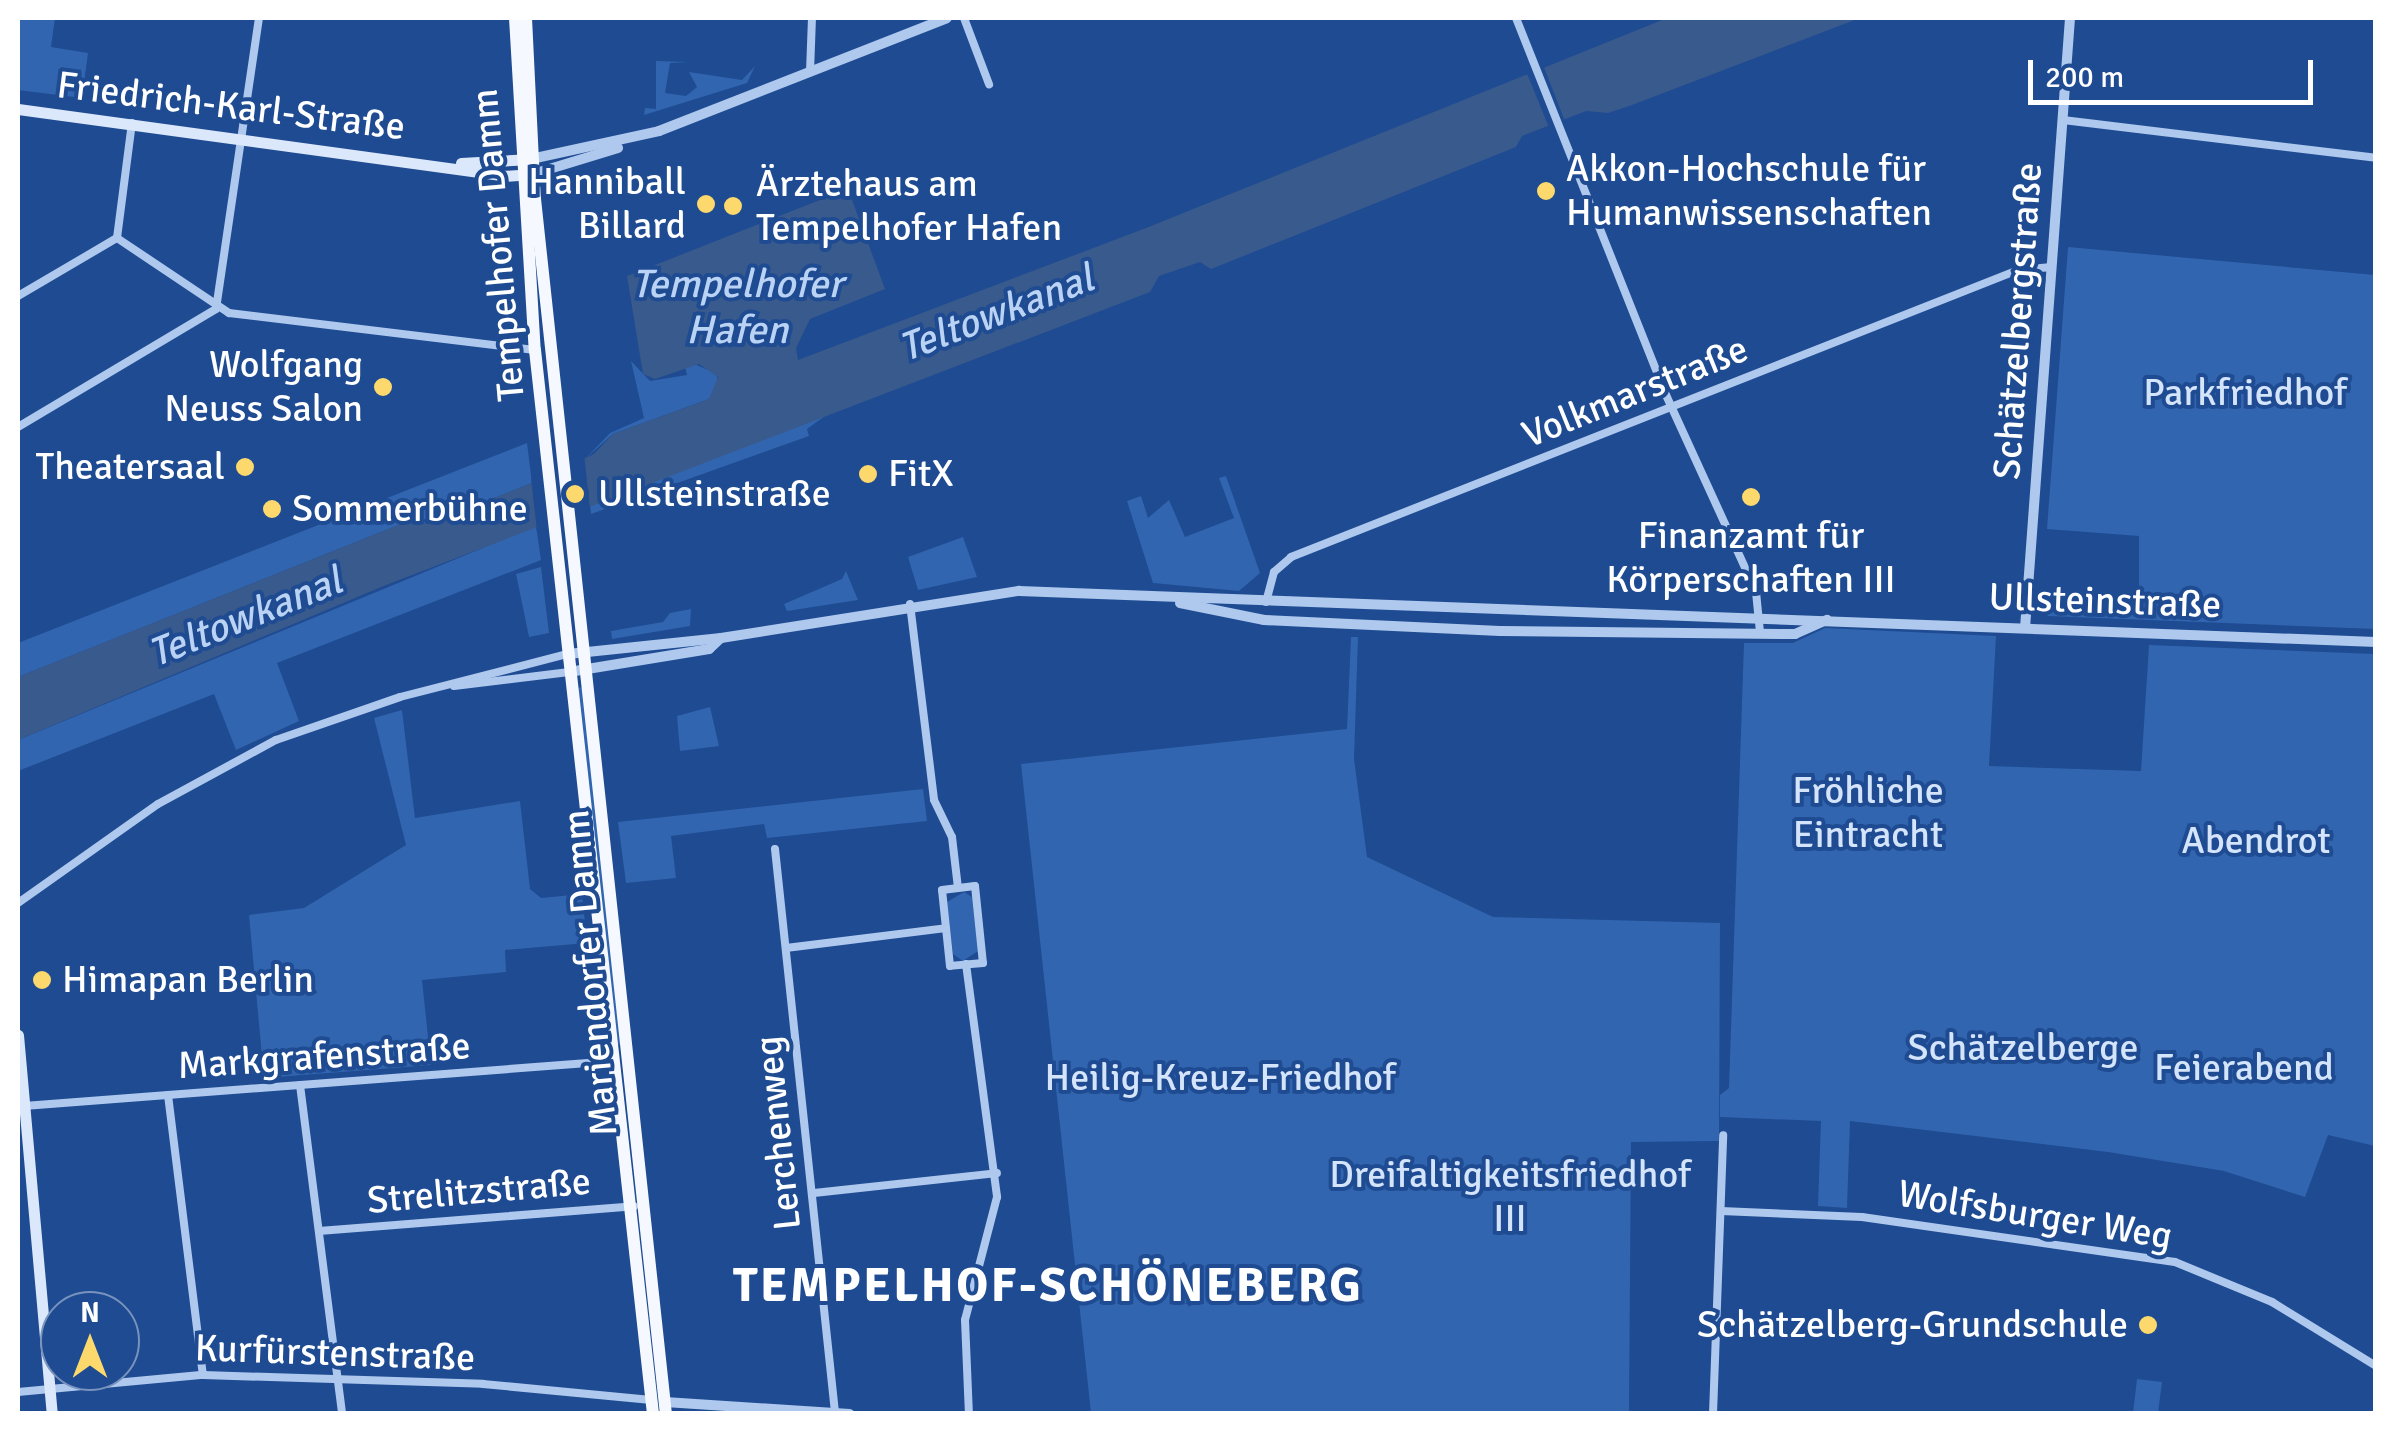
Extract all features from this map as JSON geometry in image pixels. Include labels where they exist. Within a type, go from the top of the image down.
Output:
[{"type":"main road","name":"Tempelhofer Damm","points":[[515,18],[535,350],[555,534]]},
{"type":"main road","name":"Tempelhofer Damm","points":[[525,160],[526,18]]},
{"type":"main road","name":"Friedrich-Karl-Straße","points":[[18,109],[526,175]]},
{"type":"main road","name":"Friedrich-Karl-Straße","points":[[436,163],[525,160]]},
{"type":"main road","name":"Tempelhofer Damm","points":[[526,175],[572,528]]},
{"type":"main road","name":"Mariendorfer Damm","points":[[572,528],[628,1060],[637,1206],[659,1407]]},
{"type":"main road","name":"Mariendorfer Damm","points":[[555,534],[613,1062],[637,1206]]},
{"type":"main road","points":[[18,1035],[41,1291]]},
{"type":"street","points":[[216,309],[259,18]]},
{"type":"street","points":[[810,72],[812,18]]},
{"type":"street","points":[[526,175],[643,136],[947,18]]},
{"type":"street","points":[[964,18],[989,84]]},
{"type":"street","points":[[1516,18],[1671,407],[1760,614],[1760,632]]},
{"type":"street","name":"Schätzelbergstraße","points":[[2024,628],[2070,18]]},
{"type":"street","points":[[2062,120],[2376,158]]},
{"type":"street","points":[[117,238],[132,123]]},
{"type":"street","points":[[525,160],[643,136]]},
{"type":"street","points":[[18,296],[117,238]]},
{"type":"street","points":[[117,238],[216,309],[535,350]]},
{"type":"street","name":"Volkmarstraße","points":[[1266,602],[1270,580],[1290,557],[2018,270],[2052,267]]},
{"type":"street","points":[[18,427],[216,309]]},
{"type":"street","name":"Ullsteinstraße","points":[[18,903],[158,804],[276,740],[445,687],[568,654],[721,638],[910,604],[1019,591],[1378,608],[1760,614],[2376,642]]},
{"type":"street","name":"Ullsteinstraße","points":[[1165,598],[1264,620],[1378,626],[1795,634],[1832,617]]},
{"type":"street","points":[[1264,620],[1266,602]]},
{"type":"street","points":[[910,604],[934,800],[952,837],[958,888]]},
{"type":"street","points":[[1378,608],[1378,626]]},
{"type":"street","points":[[1712,613],[1712,632]]},
{"type":"street","name":"Ullsteinstraße","points":[[445,687],[709,649],[721,638]]},
{"type":"street","name":"Lerchenweg","points":[[775,849],[835,1412]]},
{"type":"street","points":[[975,886],[983,963],[950,966],[942,890],[958,888],[975,886]]},
{"type":"street","points":[[786,948],[946,928]]},
{"type":"street","points":[[966,964],[997,1173],[993,1231],[965,1320],[969,1414]]},
{"type":"street","name":"Markgrafenstraße","points":[[24,1106],[628,1060]]},
{"type":"street","points":[[300,1085],[342,1414]]},
{"type":"street","points":[[168,1095],[203,1374]]},
{"type":"street","points":[[1713,1414],[1724,1135]]},
{"type":"street","points":[[814,1193],[997,1173]]},
{"type":"street","name":"Strelitzstraße","points":[[319,1231],[637,1206]]},
{"type":"street","name":"Wolfsburger Weg","points":[[1721,1211],[1862,1217],[2157,1258],[2272,1302],[2376,1366]]},
{"type":"street","name":"Kurfürstenstraße","points":[[140,1380],[203,1374],[338,1379],[659,1407]]},
{"type":"street","points":[[659,1407],[850,1414]]},
{"type":"green space","points":[[18,18],[55,18],[51,47],[88,53],[82,98],[18,90]]},
{"type":"green space","points":[[656,61],[690,62],[670,63],[665,93],[686,96],[697,87],[689,72],[742,80],[755,66],[747,83],[644,115],[645,108],[656,109]]},
{"type":"green space","name":"Parkfriedhof","points":[[2068,247],[2375,275],[2375,629],[2048,616],[2041,609],[2043,593],[2139,595],[2139,536],[2047,529]]},
{"type":"green space","points":[[631,361],[650,381],[687,375],[685,367],[694,364],[716,373],[718,381],[709,399],[613,434],[585,459],[610,433],[644,418]]},
{"type":"green space","points":[[825,416],[807,429],[809,436],[591,514],[590,505]]},
{"type":"green space","points":[[527,443],[532,483],[456,513],[401,524],[18,677],[18,643]]},
{"type":"green space","points":[[1226,476],[1260,573],[1239,591],[1153,583],[1127,501],[1141,496],[1148,518],[1169,500],[1185,537],[1234,518],[1219,478]]},
{"type":"green space","points":[[536,526],[541,560],[277,663],[299,721],[236,750],[214,694],[18,771],[18,740]]},
{"type":"green space","points":[[963,537],[977,577],[918,590],[908,557]]},
{"type":"green space","points":[[541,567],[549,633],[529,637],[516,574]]},
{"type":"green space","points":[[846,571],[858,600],[787,611],[784,604],[842,579]]},
{"type":"green space","points":[[691,609],[690,626],[612,639],[611,631],[663,622],[670,613]]},
{"type":"green space","points":[[1825,628],[1996,636],[1989,766],[2141,771],[2149,645],[2375,654],[2375,1146],[2328,1135],[2305,1197],[2224,1171],[2108,1152],[1850,1121],[1847,1208],[1818,1206],[1821,1121],[1720,1117],[1720,1095],[1729,1088],[1744,643],[1793,643]]},
{"type":"green space","points":[[1351,637],[1358,637],[1354,759],[1367,857],[1493,917],[1720,923],[1719,1141],[1631,1142],[1629,1413],[1091,1413],[1021,764],[1347,729]]},
{"type":"green space","points":[[584,687],[621,1044],[618,1045],[577,688]]},
{"type":"green space","points":[[710,707],[719,746],[680,751],[677,716]]},
{"type":"green space","points":[[402,710],[415,818],[520,801],[530,889],[541,898],[582,894],[587,943],[505,950],[506,972],[422,980],[431,1065],[264,1078],[249,915],[304,908],[406,845],[374,718]]},
{"type":"green space","points":[[923,789],[927,821],[767,838],[764,824],[671,836],[676,878],[626,883],[618,822]]},
{"type":"green space","points":[[964,892],[972,897],[978,951],[963,961],[953,954],[947,902]]},
{"type":"green space","points":[[2137,1379],[2162,1382],[2158,1413],[2133,1413]]},
{"type":"water","points":[[1667,18],[1860,18],[1632,105],[1608,113],[1586,111],[1522,136],[1516,147],[1211,269],[1200,262],[1159,276],[1150,292],[386,585],[18,740],[18,677],[401,524],[456,513],[532,483],[594,454],[613,434],[709,399],[718,377],[699,364],[655,379],[643,374],[627,276],[848,189],[885,289],[810,319],[796,348],[798,360],[1146,228]]},
{"type":"pier","points":[[1543,65],[1566,124],[1550,130],[1526,71]]},
{"type":"pier","points":[[584,454],[590,510],[537,531],[531,478]]},
{"type":"place","name":"Akkon-Hochschule für Humanwissenschaften","points":[[1546,191]]},
{"type":"place","name":"Hanniball Billard","points":[[706,204]]},
{"type":"place","name":"Ärztehaus am Tempelhofer Hafen","points":[[733,206]]},
{"type":"place","name":"Wolfgang Neuss Salon","points":[[383,387]]},
{"type":"place","name":"Theatersaal","points":[[245,467]]},
{"type":"place","name":"FitX","points":[[868,474]]},
{"type":"place","name":"Ullsteinstraße","points":[[575,494]]},
{"type":"place","name":"Finanzamt für Körperschaften III","points":[[1751,497]]},
{"type":"place","name":"Sommerbühne","points":[[272,509]]},
{"type":"place","name":"Himapan Berlin","points":[[42,980]]},
{"type":"place","name":"Schätzelberg-Grundschule","points":[[2148,1325]]},
{"type":"district","name":"TEMPELHOF-SCHÖNEBERG","points":[[1048,1286]]},
{"type":"water label","name":"Tempelhofer Hafen","points":[[737,307]]},
{"type":"water label","name":"Teltowkanal","points":[[996,313]]},
{"type":"water label","name":"Teltowkanal","points":[[245,617]]},
{"type":"park label","name":"Fröhliche Eintracht","points":[[1868,813]]},
{"type":"park label","name":"Abendrot","points":[[2256,841]]},
{"type":"park label","name":"Schätzelberge","points":[[2023,1048]]},
{"type":"park label","name":"Feierabend","points":[[2244,1068]]},
{"type":"park label","name":"Heilig-Kreuz-Friedhof","points":[[1220,1078]]},
{"type":"park label","name":"Dreifaltigkeitsfriedhof III","points":[[1510,1197]]}]
